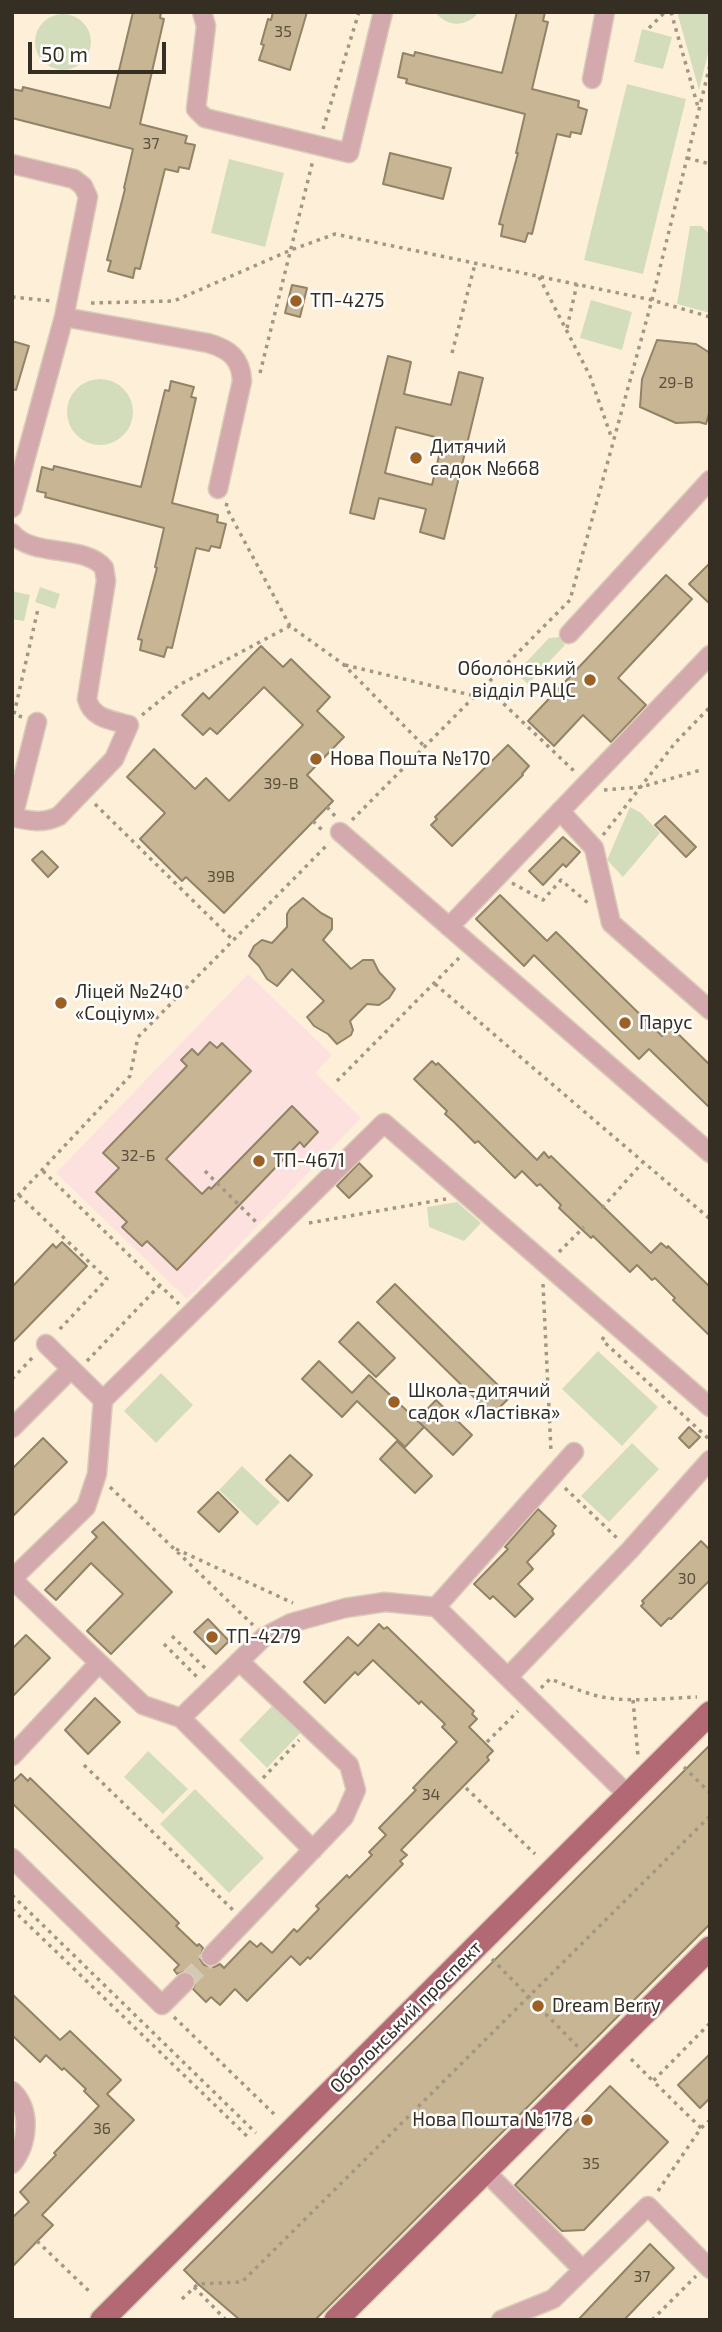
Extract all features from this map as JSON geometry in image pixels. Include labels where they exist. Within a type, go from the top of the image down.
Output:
[{"type":"main road","name":"Оболонський проспект","points":[[102,2320],[628,1795],[704,1705]]},
{"type":"main road","points":[[336,2320],[484,2170],[707,1955]]},
{"type":"lane","points":[[202,12],[206,26],[196,109],[205,118],[349,153],[383,12]]},
{"type":"lane","points":[[592,79],[605,12]]},
{"type":"lane","points":[[12,164],[74,179],[86,191],[87,203],[65,310],[12,508]]},
{"type":"lane","points":[[65,310],[230,351],[242,370],[242,381],[224,492]]},
{"type":"lane","points":[[569,634],[710,480]]},
{"type":"lane","points":[[12,533],[23,542],[95,559],[104,568],[106,581],[87,699],[93,712],[99,716],[129,725],[114,759],[59,816],[38,822],[13,817],[37,722]]},
{"type":"lane","points":[[449,927],[710,654]]},
{"type":"lane","points":[[560,811],[594,848],[611,923],[710,1010]]},
{"type":"lane","points":[[340,832],[710,1153]]},
{"type":"lane","points":[[313,1850],[181,1718],[143,1705],[12,1579],[86,1507],[97,1474],[103,1399],[384,1123],[710,1407]]},
{"type":"lane","points":[[46,1344],[103,1399]]},
{"type":"lane","points":[[12,1428],[73,1371]]},
{"type":"lane","points":[[436,1606],[573,1452]]},
{"type":"lane","points":[[508,1677],[630,1550],[710,1460]]},
{"type":"lane","points":[[181,1718],[264,1637],[291,1623],[385,1602],[436,1606],[628,1795]]},
{"type":"lane","points":[[211,1956],[344,1816],[356,1790],[349,1765],[239,1661]]},
{"type":"lane","points":[[12,1756],[99,1663]]},
{"type":"lane","points":[[12,1858],[162,2005],[185,1982]]},
{"type":"lane","points":[[12,2091],[26,2117],[24,2139],[12,2164]]},
{"type":"lane","points":[[484,2170],[582,2269]]},
{"type":"lane","points":[[500,2320],[553,2299],[648,2206],[708,2267]]},
{"type":"path","points":[[257,386],[317,145],[359,12]]},
{"type":"path","points":[[649,28],[665,12]]},
{"type":"path","points":[[671,12],[699,109]]},
{"type":"path","points":[[570,600],[652,300],[710,65]]},
{"type":"path","points":[[687,158],[710,164]]},
{"type":"path","points":[[12,297],[65,310],[174,301],[290,250],[335,234],[652,300],[710,317]]},
{"type":"path","points":[[452,353],[475,264]]},
{"type":"path","points":[[539,277],[590,376],[613,441]]},
{"type":"path","points":[[567,330],[577,284]]},
{"type":"path","points":[[224,492],[226,507],[290,626],[342,664],[425,746]]},
{"type":"path","points":[[37,722],[14,714],[38,609]]},
{"type":"path","points":[[129,725],[179,685],[290,626]]},
{"type":"path","points":[[342,664],[475,696]]},
{"type":"path","points":[[485,686],[582,779],[606,791],[641,787],[701,770]]},
{"type":"path","points":[[594,848],[675,744],[710,707]]},
{"type":"path","points":[[82,792],[233,940]]},
{"type":"path","points":[[147,855],[151,850]]},
{"type":"path","points":[[512,883],[543,900],[561,880],[611,923]]},
{"type":"path","points":[[337,1081],[471,947]]},
{"type":"path","points":[[435,984],[710,1219]]},
{"type":"path","points":[[12,1202],[130,1076],[138,1037]]},
{"type":"path","points":[[602,1208],[643,1162]]},
{"type":"path","points":[[43,1171],[190,1314]]},
{"type":"path","points":[[205,1171],[258,1225],[276,1230],[458,1197]]},
{"type":"path","points":[[12,1379],[107,1279],[19,1195]]},
{"type":"path","points":[[584,1227],[542,1270],[552,1476],[630,1550]]},
{"type":"path","points":[[73,1371],[160,1285]]},
{"type":"path","points":[[97,1474],[264,1637]]},
{"type":"path","points":[[173,1548],[274,1593],[317,1616]]},
{"type":"path","points":[[172,1636],[214,1686]]},
{"type":"path","points":[[164,1644],[214,1686]]},
{"type":"path","points":[[487,1742],[550,1679],[586,1693],[633,1700],[704,1705]]},
{"type":"path","points":[[633,1700],[638,1756]]},
{"type":"path","points":[[252,1789],[311,1728]]},
{"type":"path","points":[[84,1765],[244,1921]]},
{"type":"path","points":[[686,1769],[710,1793]]},
{"type":"path","points":[[466,1788],[535,1854]]},
{"type":"path","points":[[182,2299],[198,2284],[242,2282],[710,1816]]},
{"type":"path","points":[[12,1895],[256,2133]]},
{"type":"path","points":[[12,1909],[250,2139]]},
{"type":"path","points":[[493,1960],[583,2051]]},
{"type":"path","points":[[162,2005],[274,2114]]},
{"type":"path","points":[[653,2081],[710,2023]]},
{"type":"path","points":[[631,2059],[701,2129]]},
{"type":"path","points":[[648,2206],[710,2120]]},
{"type":"path","points":[[37,2241],[92,2294]]},
{"type":"path","points":[[652,2320],[708,2267]]},
{"type":"path","points":[[194,2287],[226,2320]]},
{"type":"shaded area","points":[[248,974],[332,1055],[315,1073],[361,1118],[187,1299],[56,1173]]},
{"type":"green space","points":[[435,12],[479,12],[468,21],[457,24],[445,21]]},
{"type":"green space","points":[[677,12],[710,12],[710,45],[699,90]]},
{"type":"green space","points":[[63,14],[78,19],[86,27],[91,42],[86,57],[78,65],[63,70],[48,65],[40,57],[35,42],[40,27],[48,19]]},
{"type":"green space","points":[[642,29],[672,37],[663,69],[634,62]]},
{"type":"green space","points":[[627,84],[686,99],[643,274],[584,260]]},
{"type":"green space","points":[[229,159],[284,173],[265,247],[211,233]]},
{"type":"green space","points":[[690,226],[701,226],[710,234],[710,313],[677,304]]},
{"type":"green space","points":[[591,300],[632,312],[622,350],[580,338]]},
{"type":"green space","points":[[100,379],[113,381],[128,394],[133,412],[131,425],[118,440],[100,445],[87,443],[72,430],[67,412],[69,399],[82,384]]},
{"type":"green space","points":[[40,587],[60,594],[55,609],[35,602]]},
{"type":"green space","points":[[12,591],[30,595],[24,621],[12,619]]},
{"type":"green space","points":[[560,637],[565,645],[528,684],[516,673],[549,638]]},
{"type":"green space","points":[[630,807],[641,813],[660,833],[623,877],[607,860]]},
{"type":"green space","points":[[457,1202],[481,1223],[464,1241],[429,1227],[427,1207]]},
{"type":"green space","points":[[598,1351],[658,1407],[622,1446],[562,1389]]},
{"type":"green space","points":[[161,1373],[193,1405],[156,1443],[124,1411]]},
{"type":"green space","points":[[632,1443],[659,1469],[609,1522],[581,1496]]},
{"type":"green space","points":[[242,1466],[280,1502],[257,1526],[219,1490]]},
{"type":"green space","points":[[274,1704],[302,1731],[267,1768],[239,1740]]},
{"type":"green space","points":[[148,1751],[188,1789],[163,1814],[124,1777]]},
{"type":"green space","points":[[195,1789],[264,1858],[229,1893],[160,1824]]},
{"type":"building","points":[[133,12],[161,12],[160,18],[164,19],[140,124],[187,136],[185,143],[195,145],[189,169],[179,167],[178,172],[165,169],[140,269],[135,268],[133,278],[108,271],[111,261],[107,260],[133,149],[12,118],[12,89],[22,91],[23,87],[110,108]]},
{"type":"building","points":[[273,12],[307,12],[290,70],[259,60],[268,19],[271,20]]},
{"type":"building","points":[[517,12],[545,12],[543,21],[548,22],[532,89],[579,101],[578,107],[587,110],[581,134],[571,132],[570,137],[557,134],[532,234],[528,233],[525,242],[501,236],[503,225],[499,224],[518,153],[525,114],[406,83],[407,79],[398,77],[403,53],[414,56],[415,52],[502,73]]},
{"type":"building","points":[[390,153],[451,168],[443,199],[383,184]]},
{"type":"building","name":"ТП-4275","points":[[292,285],[307,288],[300,317],[285,313]]},
{"type":"building","points":[[657,340],[696,344],[710,353],[710,410],[706,424],[676,423],[640,407],[642,379]]},
{"type":"building","points":[[12,341],[29,346],[16,390],[12,389]]},
{"type":"building","points":[[388,356],[411,362],[404,394],[451,405],[459,372],[483,378],[444,539],[420,532],[426,509],[379,498],[374,519],[350,513]],"holes":[[[396,427],[443,439],[432,485],[385,473]]]},
{"type":"building","points":[[171,381],[194,387],[191,397],[196,398],[172,503],[218,515],[217,522],[226,524],[220,548],[211,546],[209,551],[196,548],[172,648],[167,647],[164,657],[140,650],[142,640],[138,639],[157,568],[155,567],[164,528],[45,497],[46,493],[37,491],[42,467],[53,470],[54,466],[141,487],[165,390],[169,391]]},
{"type":"building","points":[[710,563],[710,604],[689,584]]},
{"type":"building","points":[[666,575],[692,599],[618,678],[646,705],[611,742],[583,715],[554,746],[528,721]]},
{"type":"building","points":[[261,646],[283,667],[291,659],[330,697],[317,711],[344,737],[307,775],[333,801],[224,913],[186,877],[182,881],[140,839],[165,813],[127,777],[154,749],[195,789],[206,778],[229,801],[303,725],[264,687],[217,734],[210,728],[203,735],[182,715],[203,693],[209,699]]},
{"type":"building","points":[[508,745],[529,766],[452,846],[431,825],[437,819],[435,817]]},
{"type":"building","points":[[665,816],[696,847],[686,857],[655,825]]},
{"type":"building","points":[[563,837],[580,852],[566,867],[563,864],[543,885],[529,871]]},
{"type":"building","points":[[42,851],[58,867],[48,877],[32,860]]},
{"type":"building","points":[[500,895],[547,941],[556,932],[662,1036],[671,1027],[710,1065],[710,1108],[649,1049],[639,1059],[534,955],[524,966],[476,919]]},
{"type":"building","points":[[303,898],[332,919],[332,929],[323,940],[351,969],[363,960],[373,960],[379,972],[395,989],[389,998],[379,1005],[367,1004],[350,1021],[353,1030],[351,1035],[337,1044],[307,1017],[324,1001],[292,969],[277,986],[267,979],[249,956],[254,946],[262,940],[272,943],[287,927],[287,914]]},
{"type":"building","points":[[210,1042],[217,1048],[222,1043],[251,1071],[166,1159],[202,1194],[209,1187],[211,1189],[292,1106],[318,1132],[304,1147],[300,1142],[177,1270],[147,1241],[142,1246],[122,1227],[127,1222],[96,1192],[119,1168],[103,1153],[187,1066],[181,1060],[192,1049],[198,1055]]},
{"type":"building","points":[[432,1061],[436,1065],[438,1063],[537,1160],[544,1152],[549,1158],[551,1156],[651,1253],[661,1243],[667,1248],[668,1246],[710,1287],[710,1336],[655,1278],[652,1280],[637,1265],[630,1272],[559,1208],[561,1205],[540,1184],[537,1186],[522,1171],[515,1178],[478,1141],[475,1143],[445,1114],[447,1111],[414,1079]]},
{"type":"building","points":[[359,1163],[372,1176],[349,1198],[337,1186]]},
{"type":"building","points":[[62,1242],[87,1266],[12,1343],[12,1287],[53,1244],[56,1248]]},
{"type":"building","points":[[395,1284],[510,1397],[492,1415],[377,1302]]},
{"type":"building","points":[[358,1322],[395,1358],[376,1377],[339,1342]]},
{"type":"building","points":[[319,1361],[352,1393],[369,1375],[424,1427],[405,1447],[357,1401],[342,1417],[302,1379]]},
{"type":"building","points":[[436,1400],[472,1435],[453,1455],[417,1420]]},
{"type":"building","points":[[689,1427],[700,1437],[689,1448],[679,1438]]},
{"type":"building","points":[[43,1438],[67,1462],[12,1517],[12,1469]]},
{"type":"building","points":[[397,1441],[432,1476],[415,1493],[380,1459]]},
{"type":"building","points":[[290,1455],[312,1475],[288,1501],[266,1480]]},
{"type":"building","points":[[218,1492],[238,1512],[219,1532],[198,1512]]},
{"type":"building","points":[[538,1509],[556,1526],[552,1531],[554,1534],[527,1562],[533,1569],[518,1584],[533,1599],[515,1617],[493,1596],[490,1599],[474,1584],[508,1549],[505,1547]]},
{"type":"building","points":[[103,1522],[172,1592],[111,1654],[87,1631],[123,1594],[91,1563],[56,1600],[45,1590],[97,1537],[92,1532]]},
{"type":"building","points":[[701,1541],[710,1550],[710,1580],[661,1626],[641,1606],[644,1603],[642,1601]]},
{"type":"building","name":"ТП-4279","points":[[208,1619],[229,1641],[216,1654],[194,1632]]},
{"type":"building","points":[[379,1624],[384,1629],[387,1627],[474,1711],[472,1714],[477,1719],[469,1727],[493,1751],[487,1757],[489,1760],[401,1850],[407,1855],[400,1861],[403,1864],[310,1959],[308,1957],[300,1965],[291,1956],[247,2001],[235,1989],[220,2005],[211,1997],[206,2002],[193,1989],[196,1980],[193,1975],[187,1971],[177,1974],[174,1970],[179,1965],[12,1803],[12,1783],[21,1774],[28,1781],[30,1778],[179,1923],[176,1926],[197,1946],[199,1944],[203,1948],[200,1959],[204,1965],[214,1967],[220,1964],[224,1968],[250,1941],[257,1947],[261,1943],[272,1953],[294,1929],[297,1932],[319,1909],[316,1906],[347,1875],[349,1878],[372,1855],[369,1852],[386,1835],[379,1828],[457,1742],[442,1727],[445,1724],[421,1701],[419,1704],[373,1660],[358,1675],[355,1672],[325,1703],[304,1682],[348,1637],[358,1646]]},
{"type":"building","points":[[26,1635],[50,1658],[12,1697],[12,1649]]},
{"type":"building","points":[[95,1698],[120,1722],[88,1754],[65,1730]]},
{"type":"building","name":"Dream Berry","points":[[710,1745],[710,1924],[315,2320],[240,2320],[198,2284],[184,2270]]},
{"type":"building","points":[[12,1994],[60,2040],[70,2031],[121,2080],[107,2094],[134,2120],[42,2215],[53,2225],[12,2267],[12,2218],[29,2202],[20,2192],[99,2106],[64,2068],[62,2070],[46,2055],[40,2062],[12,2035]]},
{"type":"building","points":[[710,2054],[710,2098],[700,2108],[678,2085]]},
{"type":"building","points":[[610,2086],[668,2142],[584,2230],[562,2231],[515,2185]]},
{"type":"building","points":[[650,2244],[674,2268],[624,2320],[578,2320]]},
{"type":"tunnel","points":[[185,1982],[211,1956]]},
{"type":"place","name":"ТП-4275","points":[[296,301]]},
{"type":"place","name":"Дитячий садок №668","points":[[416,458]]},
{"type":"place","name":"Оболонський відділ РАЦС","points":[[590,680]]},
{"type":"place","name":"Нова Пошта №170","points":[[316,759]]},
{"type":"place","name":"Ліцей №240 «Соціум»","points":[[61,1003]]},
{"type":"place","name":"Парус","points":[[625,1023]]},
{"type":"place","name":"ТП-4671","points":[[259,1161]]},
{"type":"place","name":"Школа-дитячий садок «Ластівка»","points":[[394,1402]]},
{"type":"place","name":"ТП-4279","points":[[212,1637]]},
{"type":"place","name":"Dream Berry","points":[[538,2006]]},
{"type":"place","name":"Нова Пошта №178","points":[[587,2120]]}]
